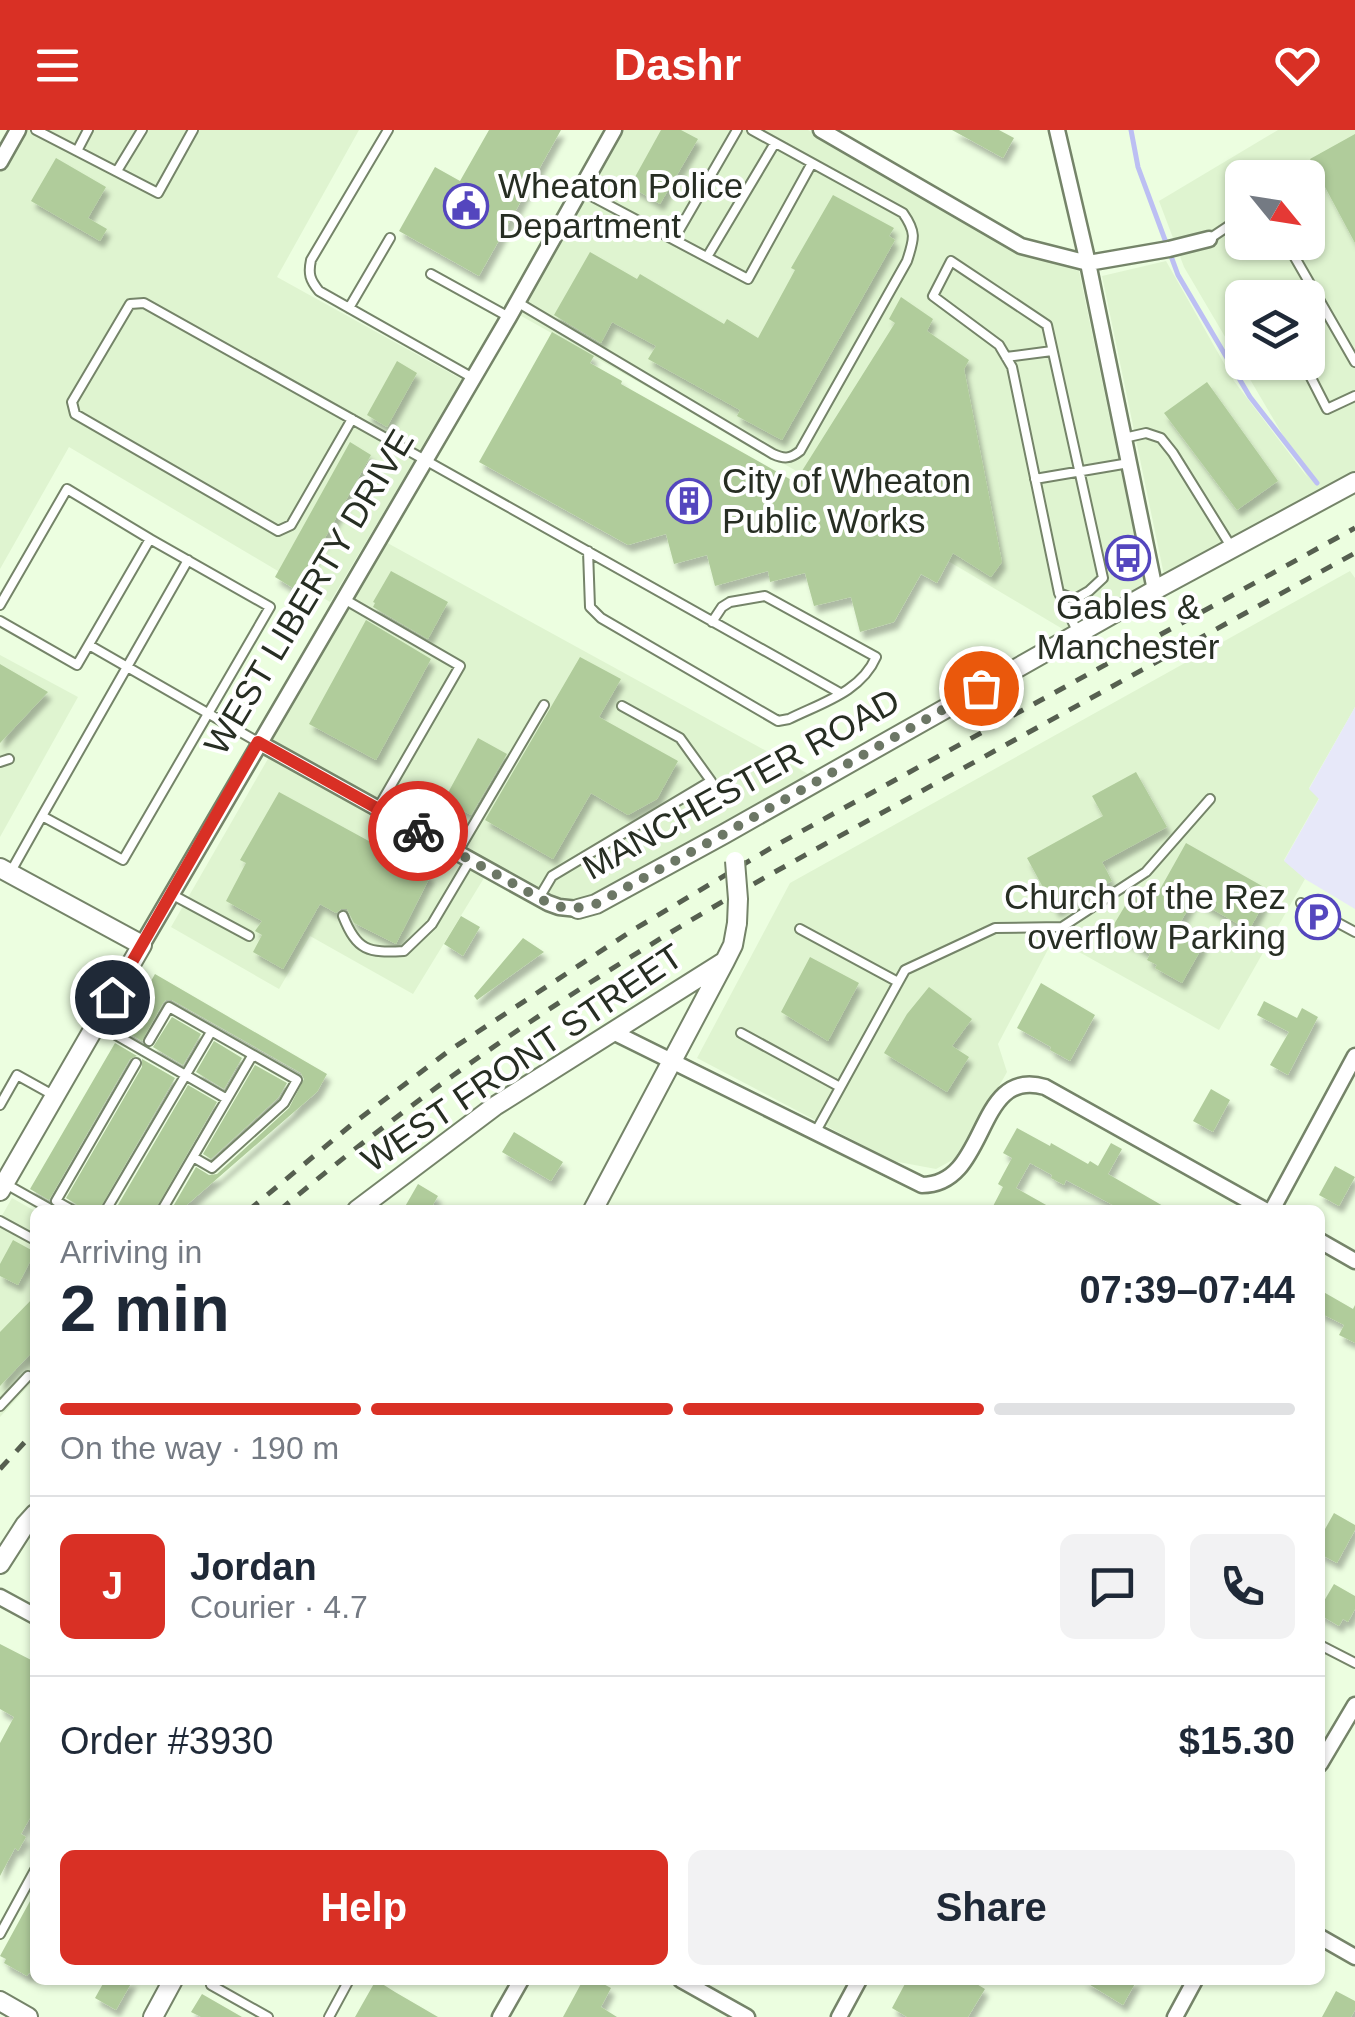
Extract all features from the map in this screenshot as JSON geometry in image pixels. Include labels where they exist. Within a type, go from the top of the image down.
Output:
[{"type":"street","points":[[0,162],[18,130]]},
{"type":"street","name":"WEST LIBERTY DRIVE","points":[[2,1187],[614,130]]},
{"type":"street","points":[[821,130],[1021,246],[1088,263],[1210,238]]},
{"type":"street","points":[[1057,130],[1155,590]]},
{"type":"street","name":"MANCHESTER ROAD","points":[[578,909],[596,904],[724,834],[1155,590],[1355,482]]},
{"type":"street","points":[[258,742],[539,898],[559,907],[578,909]]},
{"type":"street","points":[[596,1205],[733,945],[738,899],[735,861],[724,834]]},
{"type":"street","points":[[5,871],[142,945]]},
{"type":"street","name":"WEST FRONT STREET","points":[[363,1205],[495,1106],[725,961]]},
{"type":"street","points":[[614,1032],[913,1182],[943,1182],[959,1169],[1002,1096],[1018,1085],[1036,1084],[1260,1205]]},
{"type":"street","points":[[1272,1205],[1355,1056]]},
{"type":"street","points":[[1325,1244],[1355,1261]]},
{"type":"street","points":[[0,1564],[30,1520]]},
{"type":"street","points":[[0,1597],[30,1613]]},
{"type":"street","points":[[1325,1756],[1355,1705]]},
{"type":"street","points":[[1325,1940],[1355,1957]]},
{"type":"street","points":[[153,2017],[170,1985]]},
{"type":"street","points":[[500,2017],[518,1985]]},
{"type":"street","points":[[690,1985],[746,2017]]},
{"type":"street","points":[[839,2017],[856,1985]]},
{"type":"street","points":[[1175,2017],[1192,1985]]},
{"type":"street","points":[[0,2001],[28,2017]]},
{"type":"lane","points":[[36,130],[158,193],[193,130]]},
{"type":"lane","points":[[77,151],[88,130]]},
{"type":"lane","points":[[117,172],[142,130]]},
{"type":"lane","points":[[388,130],[311,260],[308,273],[319,292],[473,378]]},
{"type":"lane","points":[[674,239],[737,130]]},
{"type":"lane","points":[[517,302],[772,454],[792,457],[800,451],[907,262],[913,227],[903,213],[752,130]]},
{"type":"lane","points":[[708,257],[775,142]]},
{"type":"lane","points":[[580,190],[748,279],[812,163]]},
{"type":"lane","points":[[1210,238],[1225,228]]},
{"type":"lane","points":[[349,308],[390,238]]},
{"type":"lane","points":[[1060,593],[1076,600],[1103,578],[1047,325],[951,261],[933,296],[999,345],[1012,368],[1060,593],[1078,634]]},
{"type":"lane","points":[[431,274],[509,316]]},
{"type":"lane","points":[[352,419],[291,524],[278,531],[76,414],[72,402],[130,304],[144,303],[352,419],[588,551],[840,693]]},
{"type":"lane","points":[[1325,311],[1355,362]]},
{"type":"lane","points":[[1006,356],[1052,350]]},
{"type":"lane","points":[[1312,380],[1327,409],[1355,396]]},
{"type":"lane","points":[[1124,438],[1146,433],[1160,438],[1232,548]]},
{"type":"lane","points":[[1036,479],[1129,463]]},
{"type":"lane","points":[[0,605],[67,488],[270,608],[123,860],[42,816]]},
{"type":"lane","points":[[0,621],[77,665],[150,539]]},
{"type":"lane","points":[[588,551],[590,607],[601,618],[778,721],[852,688],[866,676],[876,657],[765,596],[730,602],[722,606],[712,622]]},
{"type":"lane","points":[[5,871],[42,816],[188,560]]},
{"type":"lane","points":[[344,600],[460,666],[378,808]]},
{"type":"lane","points":[[90,644],[258,742]]},
{"type":"lane","points":[[342,916],[352,939],[377,952],[404,950],[432,924],[544,705]]},
{"type":"lane","points":[[539,898],[552,876],[712,781],[680,738],[622,706]]},
{"type":"lane","points":[[815,1132],[905,970],[995,928],[1062,926],[1146,872],[1210,799]]},
{"type":"lane","points":[[171,894],[249,936]]},
{"type":"lane","points":[[1302,903],[1355,932]]},
{"type":"lane","points":[[800,930],[898,982]]},
{"type":"lane","points":[[149,1041],[169,1007],[297,1080],[284,1104],[212,1168],[193,1157]]},
{"type":"lane","points":[[96,1023],[227,1099]]},
{"type":"lane","points":[[109,1205],[211,1032]]},
{"type":"lane","points":[[741,1033],[840,1087]]},
{"type":"lane","points":[[165,1205],[252,1056]]},
{"type":"lane","points":[[62,1205],[56,1202],[136,1063]]},
{"type":"lane","points":[[0,1105],[17,1075],[54,1096]]},
{"type":"lane","points":[[2,1187],[41,1205]]},
{"type":"lane","points":[[0,1221],[30,1237]]},
{"type":"lane","points":[[0,1406],[28,1376]]},
{"type":"lane","points":[[1325,1648],[1355,1663]]},
{"type":"lane","points":[[0,1934],[30,1879]]},
{"type":"lane","points":[[211,1985],[268,2017]]},
{"type":"lane","points":[[329,2017],[346,1985]]},
{"type":"shaded area","points":[[22,130],[359,130],[277,277],[463,380],[330,602],[69,447],[0,569],[0,171]]},
{"type":"shaded area","points":[[609,130],[808,130],[1018,253],[1079,271],[1145,586],[1066,631],[800,473],[507,308]]},
{"type":"shaded area","points":[[1278,130],[1355,130],[1355,471],[1164,575],[1102,276],[1166,261],[1225,365],[1225,380],[1233,380],[1308,478],[1250,380],[1325,380],[1325,280],[1225,280],[1225,337],[1184,267],[1159,201],[1225,162],[1225,260],[1325,260],[1325,160],[1228,160]]},
{"type":"shaded area","points":[[382,540],[812,776],[595,897],[559,901],[545,894],[266,739]]},
{"type":"shaded area","points":[[1350,571],[1355,578],[1355,707],[1309,788],[1319,798],[1284,860],[1305,879],[1219,1030],[1054,938],[998,1044],[1007,1072],[960,1156],[936,1169],[893,1161],[697,1058],[790,883]]},
{"type":"shaded area","points":[[0,655],[78,697],[0,837]]},
{"type":"shaded area","points":[[1355,707],[1355,909],[1305,879],[1284,861],[1319,799],[1309,789]]},
{"type":"shaded area","points":[[269,757],[484,878],[413,994],[310,936],[279,989],[171,927]]},
{"type":"shaded area","points":[[12,1198],[30,1208],[30,1384],[0,1417],[0,1219]]},
{"type":"building","name":"Wheaton Police Department","points":[[489,130],[561,130],[479,276],[399,231],[435,167],[460,181]]},
{"type":"building","points":[[661,130],[681,130],[698,139],[660,204],[630,186]]},
{"type":"building","points":[[952,130],[999,130],[1014,138],[1003,158]]},
{"type":"building","points":[[1355,134],[1355,243],[1325,187],[1325,160],[1310,159]]},
{"type":"building","points":[[56,158],[106,187],[88,218],[107,229],[100,241],[31,201]]},
{"type":"building","points":[[833,195],[894,228],[889,236],[895,240],[782,440],[737,416],[740,410],[648,359],[656,346],[612,322],[601,343],[554,315],[590,252],[637,279],[640,274],[724,324],[727,319],[758,338],[795,270],[791,268]]},
{"type":"building","name":"City of Wheaton Public Works","points":[[901,297],[933,319],[927,331],[969,360],[964,369],[1002,562],[991,577],[953,553],[937,583],[921,574],[894,622],[860,632],[851,597],[814,606],[805,573],[770,582],[768,571],[715,586],[707,555],[674,564],[666,534],[628,545],[479,462],[552,332],[594,356],[590,363],[622,381],[621,384],[795,482],[895,323],[889,319]]},
{"type":"building","points":[[397,361],[417,373],[387,427],[367,415]]},
{"type":"building","points":[[1207,382],[1278,481],[1237,510],[1164,413]]},
{"type":"building","points":[[350,442],[371,455],[296,590],[275,577]]},
{"type":"building","points":[[391,571],[448,602],[428,639],[373,607]]},
{"type":"building","points":[[366,620],[431,659],[376,760],[309,724]]},
{"type":"building","points":[[580,657],[621,679],[599,717],[678,761],[657,799],[628,815],[591,793],[553,859],[485,820]]},
{"type":"building","points":[[0,664],[48,692],[0,743]]},
{"type":"building","points":[[478,738],[507,754],[471,815],[444,800]]},
{"type":"building","points":[[1136,772],[1167,827],[1102,862],[1112,881],[1056,911],[1027,858],[1103,816],[1092,796]]},
{"type":"building","points":[[279,792],[431,875],[396,944],[354,923],[347,909],[336,913],[320,904],[283,969],[253,952],[262,935],[255,931],[262,921],[226,901],[246,863],[240,860]]},
{"type":"building","points":[[1186,843],[1271,891],[1249,930],[1194,899],[1177,928],[1204,944],[1182,983],[1155,968],[1157,965],[1147,960],[1150,954],[1110,931],[1135,889],[1154,900]]},
{"type":"building","points":[[461,916],[480,927],[463,956],[444,944]]},
{"type":"building","points":[[523,938],[544,952],[477,1000],[474,996]]},
{"type":"building","points":[[810,957],[859,983],[828,1041],[781,1012]]},
{"type":"building","points":[[155,974],[327,1074],[317,1092],[187,1205],[174,1205],[196,1167],[209,1175],[217,1174],[289,1108],[304,1079],[301,1073],[172,1000],[163,1003],[142,1041],[123,1030]]},
{"type":"building","points":[[1041,983],[1095,1015],[1070,1061],[1017,1028]]},
{"type":"building","points":[[929,987],[972,1019],[952,1046],[969,1057],[947,1092],[884,1053]]},
{"type":"building","points":[[1264,1001],[1297,1018],[1302,1008],[1318,1017],[1288,1075],[1270,1065],[1289,1032],[1257,1015]]},
{"type":"building","points":[[172,1017],[201,1034],[183,1065],[153,1047]]},
{"type":"building","points":[[214,1041],[242,1058],[224,1089],[196,1072]]},
{"type":"building","points":[[115,1043],[137,1056],[130,1059],[49,1200],[30,1189]]},
{"type":"building","points":[[142,1059],[175,1078],[102,1205],[76,1205],[66,1198],[142,1067]]},
{"type":"building","points":[[255,1065],[287,1083],[278,1098],[211,1159],[203,1154]]},
{"type":"building","points":[[188,1085],[217,1102],[158,1205],[118,1205]]},
{"type":"building","points":[[1211,1089],[1230,1100],[1213,1132],[1193,1121]]},
{"type":"building","points":[[1017,1128],[1098,1166],[1111,1143],[1122,1149],[1108,1174],[1161,1205],[1113,1205],[1066,1180],[1064,1185],[1030,1163],[1016,1188],[1046,1205],[994,1205],[1003,1187],[998,1184],[1012,1158],[1003,1153]]},
{"type":"building","points":[[514,1132],[563,1162],[551,1181],[502,1152]]},
{"type":"building","points":[[1335,1166],[1355,1177],[1339,1206],[1319,1195]]},
{"type":"building","points":[[418,1184],[438,1196],[433,1205],[406,1205]]},
{"type":"building","points":[[13,1240],[30,1249],[30,1262],[18,1285],[0,1276],[0,1264]]},
{"type":"building","points":[[1325,1293],[1353,1309],[1355,1305],[1355,1343],[1339,1335],[1344,1325],[1325,1316]]},
{"type":"building","points":[[30,1301],[30,1354],[0,1386],[0,1332]]},
{"type":"building","points":[[1334,1513],[1355,1525],[1337,1563],[1325,1557],[1325,1529]]},
{"type":"building","points":[[1334,1584],[1355,1596],[1355,1609],[1348,1622],[1343,1619],[1339,1626],[1325,1618],[1325,1599]]},
{"type":"building","points":[[0,1644],[30,1659],[30,1818],[21,1834],[26,1837],[18,1851],[15,1848],[0,1876],[0,1743],[14,1717],[0,1709]]},
{"type":"building","points":[[30,1901],[30,1974],[27,1976],[4,1963],[6,1959],[0,1956]]},
{"type":"building","points":[[102,1985],[130,1985],[116,2010],[95,1998]]},
{"type":"building","points":[[373,1985],[384,1985],[438,2017],[355,2017]]},
{"type":"building","points":[[580,1985],[611,1988],[601,2007],[617,2017],[563,2017]]},
{"type":"building","points":[[904,1985],[978,1985],[985,1989],[968,2017],[907,2017],[892,2008]]},
{"type":"building","points":[[1090,1985],[1134,1985],[1123,2005]]},
{"type":"building","points":[[1336,1991],[1355,2001],[1351,2017],[1322,2017]]},
{"type":"building","points":[[202,1994],[242,2017],[201,2017],[191,2012]]},
{"type":"waterway","points":[[1131,130],[1138,167],[1178,275],[1250,397],[1317,483]]},
{"type":"railway","points":[[255,1205],[450,1050],[633,930],[771,848],[1355,528]]},
{"type":"railway","points":[[286,1205],[456,1073],[678,928],[1355,553]]},
{"type":"railway","points":[[0,1469],[30,1436]]},
{"type":"way so far","points":[[418,831],[548,903],[578,909],[596,904],[724,834],[981,688]]},
{"type":"place","name":"Wheaton Police Department","points":[[466,206]]},
{"type":"place","name":"City of Wheaton Public Works","points":[[689,501]]},
{"type":"place","name":"Gables & Manchester","points":[[1128,558]]},
{"type":"place","name":"Church of the Rez overflow Parking","points":[[1318,917]]},
{"type":"route","points":[[112,997],[258,742],[418,831]]}]
